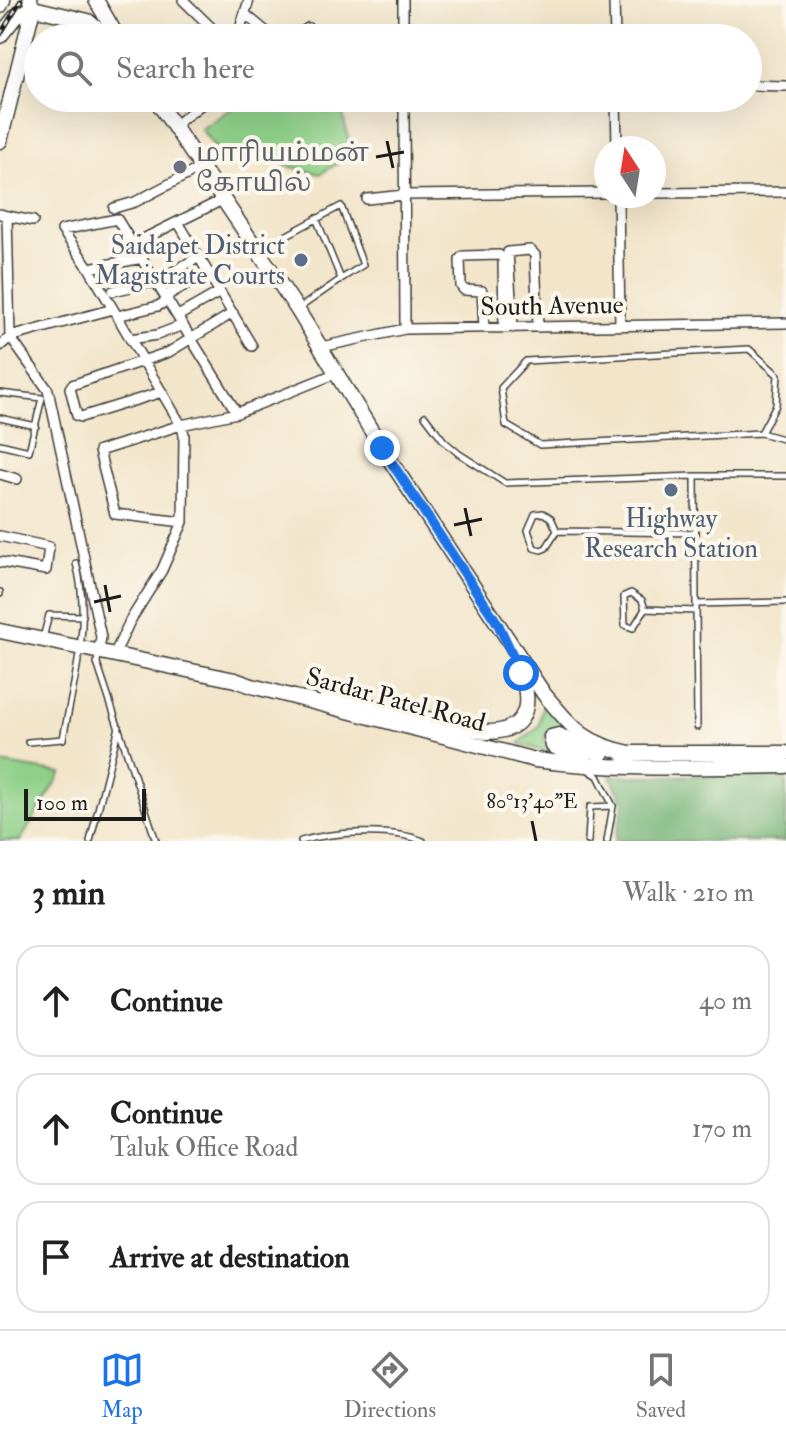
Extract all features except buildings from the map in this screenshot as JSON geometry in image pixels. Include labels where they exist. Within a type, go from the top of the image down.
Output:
[{"type":"main road","points":[[0,6],[3,0]]},
{"type":"main road","points":[[96,0],[110,24]]},
{"type":"main road","points":[[0,36],[16,16],[31,4]]},
{"type":"main road","points":[[31,4],[92,24]]},
{"type":"main road","points":[[26,24],[31,4]]},
{"type":"main road","points":[[0,141],[24,35]]},
{"type":"main road","points":[[163,112],[297,309],[382,448],[544,694],[565,719],[593,744],[630,753]]},
{"type":"main road","points":[[235,680],[254,680],[485,732],[501,732],[518,723],[528,691],[498,624]]},
{"type":"main road","name":"Sardar Patel Road","points":[[0,631],[235,680],[535,760],[590,766],[786,766]]},
{"type":"main road","points":[[590,766],[553,746],[551,737],[560,735],[573,745],[592,752],[786,753]]},
{"type":"street","points":[[183,0],[208,24]]},
{"type":"street","points":[[242,24],[249,0]]},
{"type":"street","points":[[403,0],[403,24]]},
{"type":"street","points":[[614,0],[615,24]]},
{"type":"street","points":[[245,14],[257,24]]},
{"type":"street","points":[[762,85],[786,86]]},
{"type":"street","points":[[172,127],[192,112]]},
{"type":"street","points":[[404,112],[405,329]]},
{"type":"street","points":[[616,112],[617,136]]},
{"type":"street","points":[[114,208],[135,202],[200,168]]},
{"type":"street","points":[[666,193],[786,192]]},
{"type":"street","points":[[367,199],[404,195],[594,193]]},
{"type":"street","points":[[133,244],[222,200]]},
{"type":"street","points":[[618,208],[620,326]]},
{"type":"street","points":[[10,337],[4,215],[33,221]]},
{"type":"street","points":[[115,653],[119,640],[162,570],[183,522],[184,434],[89,268],[62,230],[117,219],[237,413]]},
{"type":"street","points":[[178,222],[252,346]]},
{"type":"street","points":[[507,325],[508,256],[511,251],[530,250],[535,255],[538,327]]},
{"type":"street","points":[[484,323],[482,291],[464,290],[461,286],[460,259],[463,256],[499,255],[503,258],[507,325]]},
{"type":"street","points":[[113,291],[157,281],[199,257]]},
{"type":"street","points":[[89,268],[143,258]]},
{"type":"street","points":[[0,346],[10,337],[115,312],[158,306],[208,272]]},
{"type":"street","points":[[130,339],[157,335],[220,292]]},
{"type":"street","points":[[162,392],[77,416],[72,385],[169,352],[233,313]]},
{"type":"street","name":"South Avenue","points":[[321,347],[405,329],[484,323],[538,327],[786,323]]},
{"type":"street","points":[[0,331],[10,337],[48,390],[101,637],[99,650]]},
{"type":"street","points":[[183,522],[115,514],[99,451],[181,425],[237,413],[337,373]]},
{"type":"street","points":[[0,474],[17,479]]},
{"type":"street","points":[[0,536],[49,547],[46,570],[0,562]]},
{"type":"lane","points":[[257,251],[341,206],[363,265],[297,309]]},
{"type":"lane","points":[[316,218],[341,279]]},
{"type":"lane","points":[[761,433],[776,405],[778,375],[749,349],[526,361],[501,388],[506,425],[540,445],[761,433],[786,440]]},
{"type":"lane","points":[[0,393],[42,398],[29,451],[0,444]]},
{"type":"lane","points":[[425,416],[451,447],[505,483],[786,476]]},
{"type":"lane","points":[[0,418],[36,426]]},
{"type":"lane","points":[[695,476],[697,727]]},
{"type":"lane","points":[[543,513],[551,518],[557,531],[546,548],[541,550],[534,548],[528,530],[535,514],[543,513]]},
{"type":"lane","points":[[557,531],[696,533]]},
{"type":"lane","points":[[28,742],[63,739],[81,646],[82,588],[76,563]]},
{"type":"lane","points":[[631,593],[642,600],[645,609],[633,628],[625,625],[624,596],[631,593]]},
{"type":"lane","points":[[645,609],[786,602]]},
{"type":"lane","points":[[43,639],[49,615],[83,616]]},
{"type":"lane","points":[[99,650],[97,663],[156,841]]},
{"type":"lane","points":[[90,841],[119,726]]},
{"type":"lane","points":[[590,766],[613,806],[607,841]]},
{"type":"lane","points":[[588,841],[590,807],[613,806]]},
{"type":"lane","points":[[301,841],[320,835],[373,834],[414,837],[423,841]]},
{"type":"green space","points":[[226,112],[342,112],[352,155],[320,174],[216,149],[201,129]]},
{"type":"green space","points":[[548,702],[569,735],[555,728],[547,731],[544,739],[551,754],[519,743],[539,726],[543,703]]},
{"type":"green space","points":[[0,763],[62,773],[20,841],[0,841]]},
{"type":"green space","points":[[786,775],[786,841],[615,841],[624,803],[610,776]]},
{"type":"railway","points":[[0,35],[21,0]]},
{"type":"place","name":"மாரியம்மன் கோயில்","points":[[180,167]]},
{"type":"place","name":"Saidapet District Magistrate Courts","points":[[301,260]]},
{"type":"place","name":"Highway Research Station","points":[[671,490]]},
{"type":"route","points":[[382,448],[498,624],[521,673]]}]
